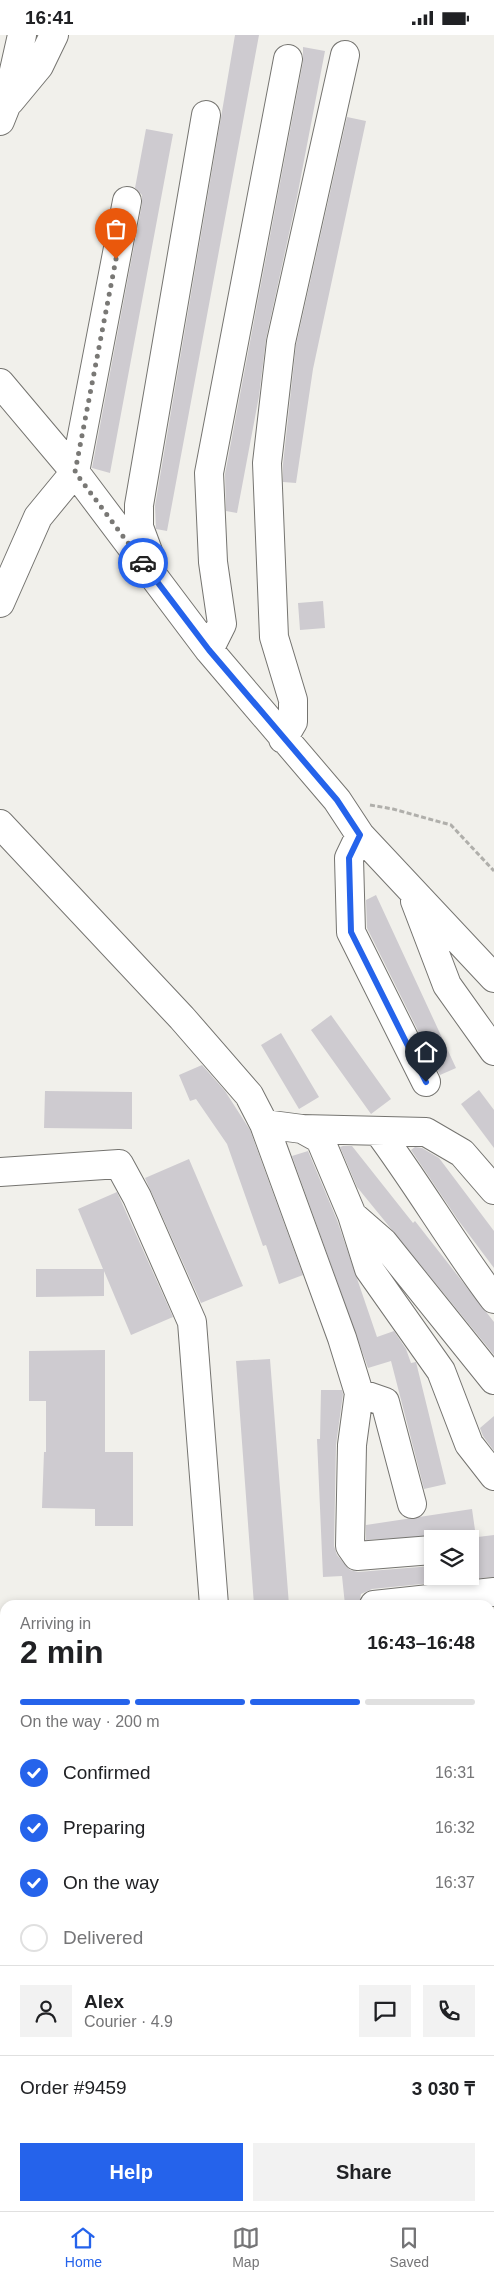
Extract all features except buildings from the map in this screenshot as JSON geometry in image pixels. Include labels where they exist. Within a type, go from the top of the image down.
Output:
[{"type":"lane","points":[[3,113],[22,35]]},
{"type":"lane","points":[[3,113],[39,66],[54,35]]},
{"type":"lane","points":[[283,739],[293,722],[293,700],[274,637],[267,463],[280,342],[345,55]]},
{"type":"lane","points":[[209,650],[222,624],[213,562],[208,473],[288,59]]},
{"type":"lane","points":[[154,579],[152,557],[139,527],[139,505],[206,115]]},
{"type":"lane","points":[[0,603],[38,517],[75,472],[127,201]]},
{"type":"lane","points":[[0,383],[75,472],[209,650],[337,800],[360,835],[494,978]]},
{"type":"lane","points":[[0,824],[182,1018],[249,1095],[264,1124],[342,1338],[358,1393],[352,1445],[350,1546],[357,1556],[424,1551]]},
{"type":"lane","points":[[360,835],[349,858],[351,932],[426,1082]]},
{"type":"lane","points":[[412,890],[447,985],[494,1051]]},
{"type":"lane","points":[[264,1124],[302,1129],[426,1133],[462,1153],[494,1190]]},
{"type":"lane","points":[[302,1129],[320,1139],[352,1215],[369,1269],[441,1371],[469,1445],[494,1476]]},
{"type":"lane","points":[[378,1131],[410,1174],[465,1261],[494,1299]]},
{"type":"lane","points":[[0,1172],[119,1164],[138,1197],[192,1322],[214,1600]]},
{"type":"lane","points":[[352,1215],[383,1242],[494,1380]]},
{"type":"lane","points":[[358,1393],[384,1402],[412,1504]]},
{"type":"lane","points":[[420,1600],[494,1592]]},
{"type":"path","points":[[337,800],[393,809],[451,825],[494,871]]},
{"type":"way so far","points":[[116,259],[75,472],[143,563]]},
{"type":"route","points":[[143,563],[209,650],[337,800],[360,835],[349,858],[351,932],[426,1082]]}]
